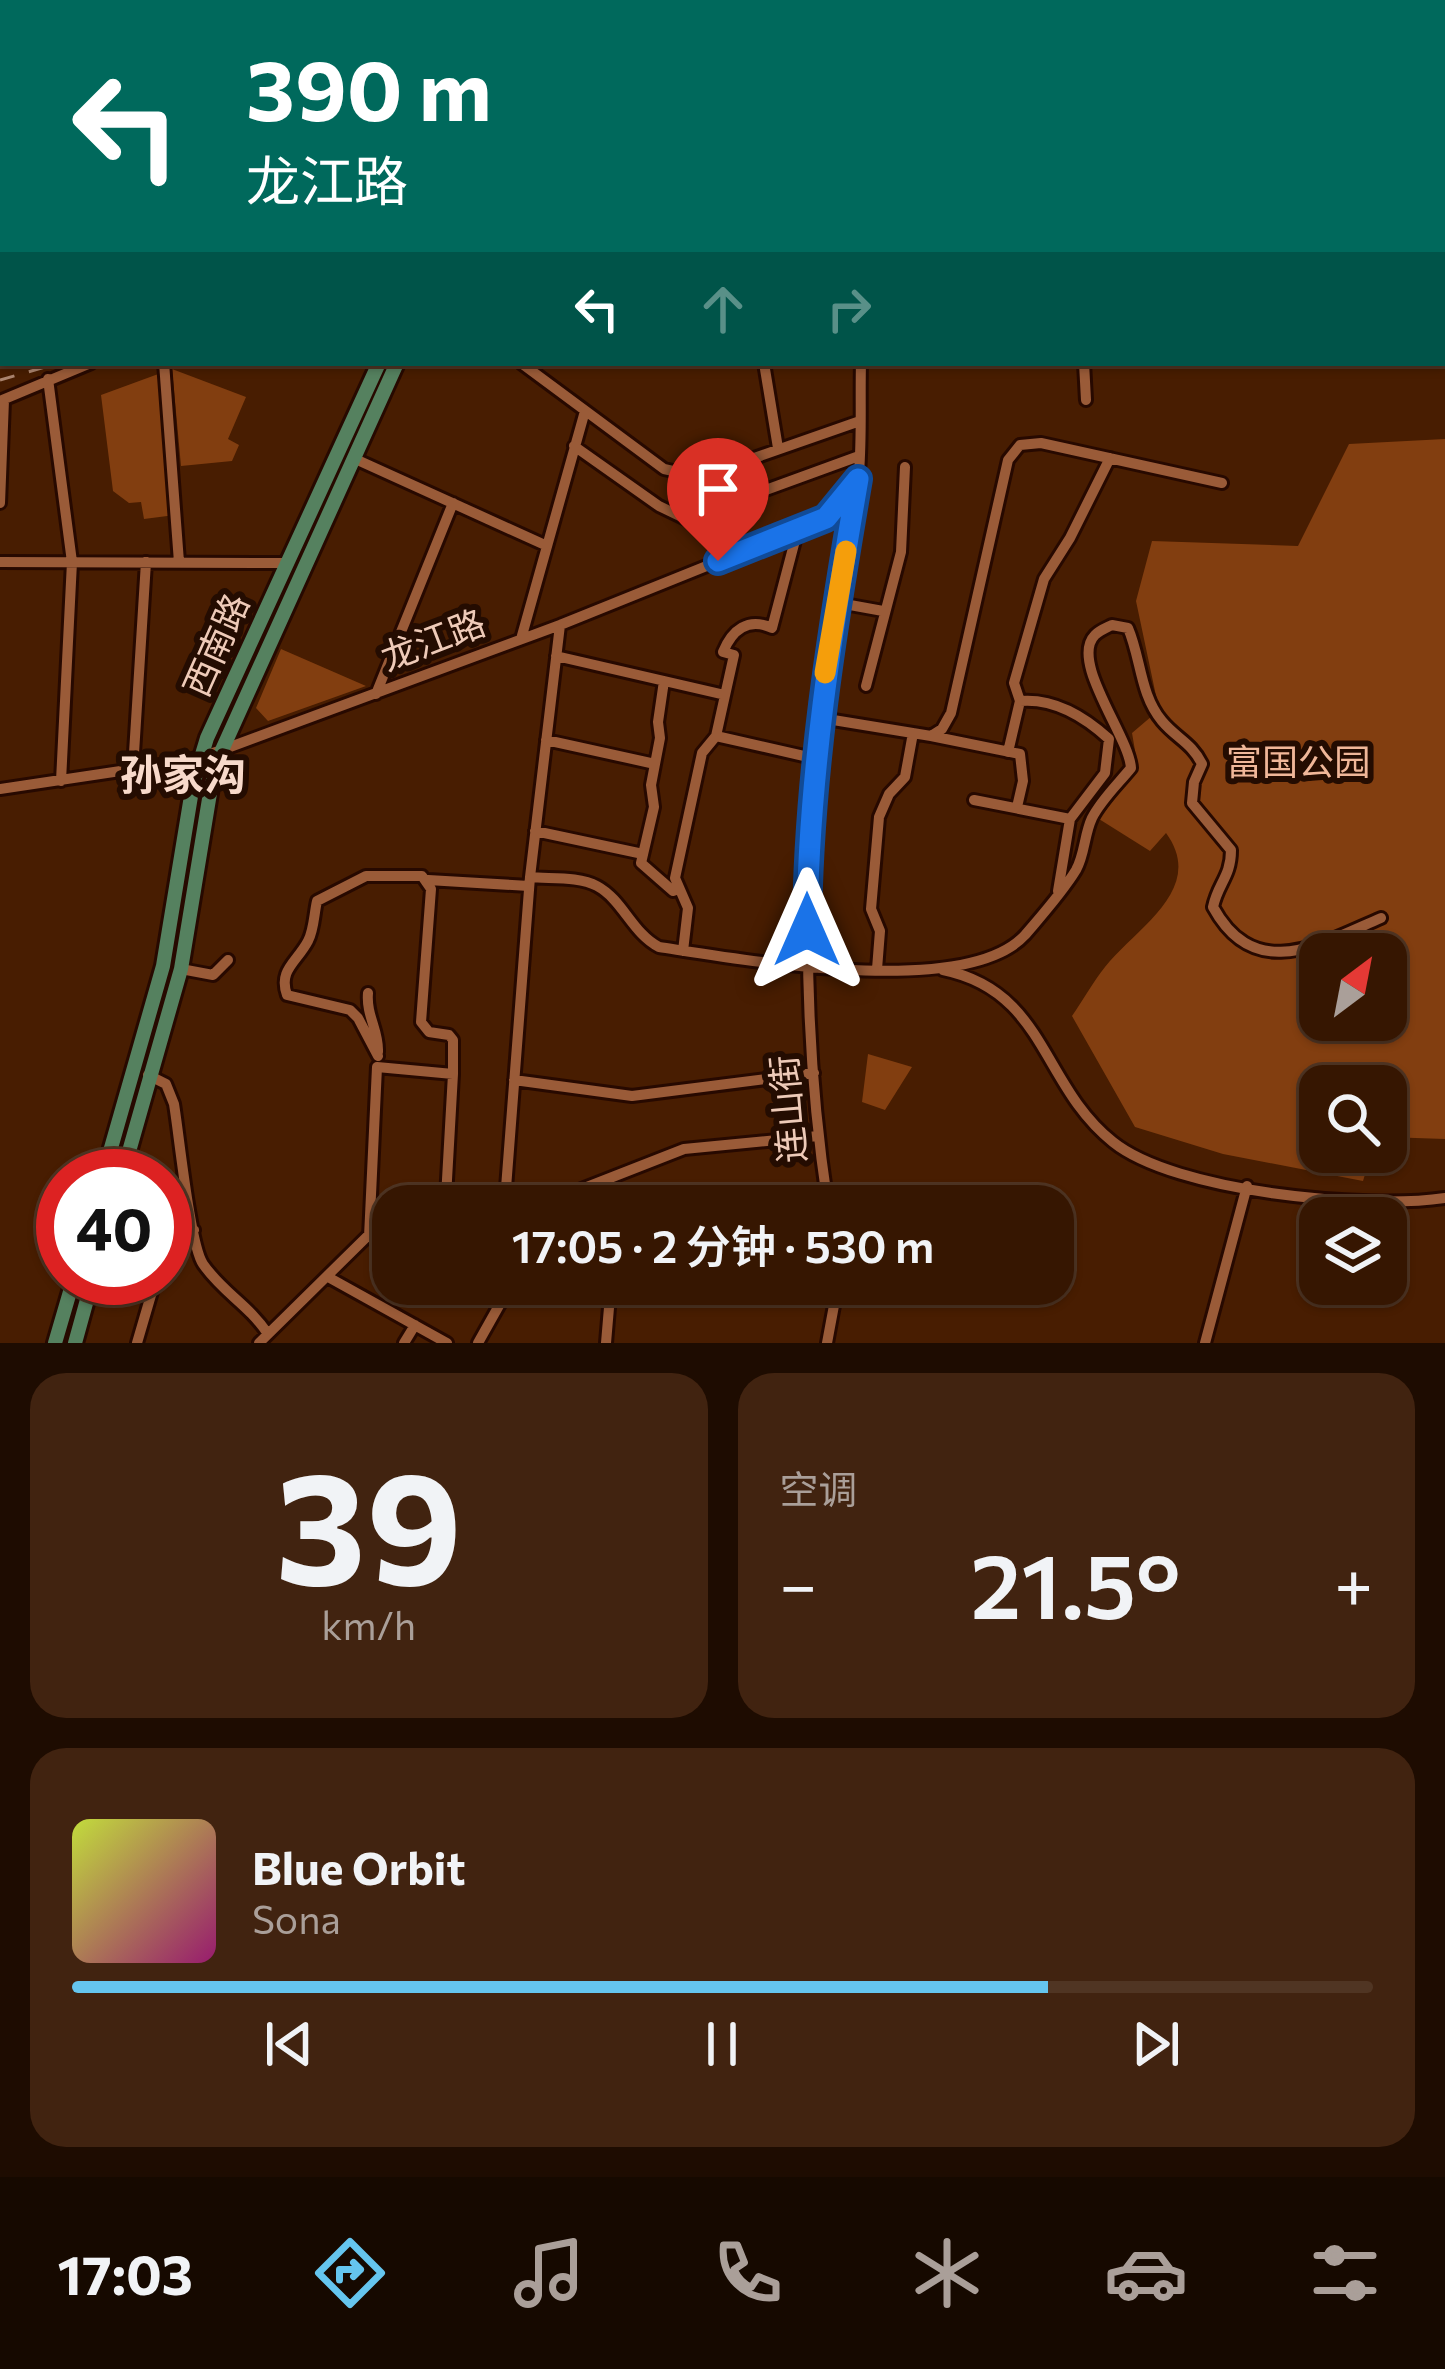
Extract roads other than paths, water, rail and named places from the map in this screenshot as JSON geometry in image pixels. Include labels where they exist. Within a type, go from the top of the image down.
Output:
[{"type":"main road","name":"西南路","points":[[111,1149],[163,966],[200,758],[378,366]]},
{"type":"main road","name":"西南路","points":[[130,1149],[181,969],[211,787],[222,750],[397,366]]},
{"type":"main road","points":[[336,450],[353,458]]},
{"type":"main road","points":[[286,560],[304,566]]},
{"type":"main road","points":[[56,1343],[67,1305]]},
{"type":"main road","points":[[75,1343],[86,1305]]},
{"type":"street","points":[[0,503],[2,400],[83,366]]},
{"type":"street","points":[[164,366],[179,562]]},
{"type":"street","points":[[525,366],[664,469],[682,476],[700,477],[860,421]]},
{"type":"street","points":[[764,366],[778,448]]},
{"type":"street","name":"连山街","points":[[825,1185],[807,970],[808,851],[821,718],[858,479],[861,366]]},
{"type":"street","points":[[1084,366],[1086,400]]},
{"type":"street","points":[[48,379],[72,562],[61,781]]},
{"type":"street","points":[[521,639],[585,411]]},
{"type":"street","points":[[931,736],[942,729],[951,713],[1008,460],[1020,445],[1041,443],[1222,483]]},
{"type":"street","points":[[574,446],[659,506],[686,519],[859,456]]},
{"type":"street","points":[[353,458],[545,545]]},
{"type":"street","points":[[1008,752],[1020,701],[1014,683],[1044,579],[1110,458]]},
{"type":"street","points":[[866,686],[902,552],[904,467]]},
{"type":"street","name":"龙江路","points":[[0,789],[200,758],[560,625],[826,518],[858,479]]},
{"type":"street","points":[[376,694],[453,503]]},
{"type":"street","points":[[826,518],[835,521],[848,537]]},
{"type":"street","points":[[683,951],[688,908],[675,878],[702,753],[716,736],[734,655],[723,652],[728,640],[753,622],[772,628],[798,529]]},
{"type":"street","points":[[0,562],[286,560]]},
{"type":"street","points":[[133,769],[146,562]]},
{"type":"street","points":[[838,603],[883,610]]},
{"type":"street","points":[[511,1185],[529,881],[560,625]]},
{"type":"street","points":[[377,1062],[350,1010],[287,995],[283,981],[309,940],[317,901],[366,876],[592,882],[608,892],[644,939],[659,947],[807,970],[934,968],[982,958],[1020,940],[1078,867],[1093,816],[1131,768],[1130,752],[1095,682],[1088,646],[1094,635],[1112,625],[1128,628],[1145,692],[1162,721],[1194,747],[1202,764],[1192,803],[1232,850],[1231,873],[1216,890],[1213,907],[1237,940],[1256,950],[1298,952],[1381,918]]},
{"type":"street","points":[[556,656],[725,695]]},
{"type":"street","points":[[664,681],[651,785],[654,807],[641,863],[673,891],[680,889]]},
{"type":"street","points":[[1020,701],[1059,706],[1109,740],[1105,773],[1070,819],[1057,895]]},
{"type":"street","points":[[821,718],[1020,754],[1023,782],[1017,807]]},
{"type":"street","points":[[877,969],[880,931],[871,909],[879,817],[889,794],[905,777],[913,733]]},
{"type":"street","points":[[716,736],[817,759]]},
{"type":"street","points":[[546,740],[656,764]]},
{"type":"street","points":[[974,800],[1070,819]]},
{"type":"street","points":[[535,831],[643,854]]},
{"type":"street","points":[[428,880],[421,1022],[429,1032],[449,1034],[454,1040],[447,1185]]},
{"type":"street","points":[[181,969],[213,975],[228,960]]},
{"type":"street","points":[[934,968],[971,976],[1010,1000],[1084,1112],[1111,1140],[1146,1163],[1246,1186],[1357,1202],[1445,1198]]},
{"type":"street","points":[[368,993],[367,1014],[379,1039],[368,1237]]},
{"type":"street","points":[[377,1062],[453,1074]]},
{"type":"street","points":[[514,1080],[632,1096],[814,1072]]},
{"type":"street","points":[[132,1073],[166,1084],[174,1104],[200,1260],[228,1294],[252,1310],[264,1338],[372,1233]]},
{"type":"street","points":[[592,1185],[684,1149],[818,1136]]},
{"type":"street","points":[[1205,1343],[1246,1186]]},
{"type":"street","points":[[328,1277],[447,1343]]},
{"type":"street","points":[[136,1343],[148,1305]]},
{"type":"street","points":[[478,1343],[500,1305]]},
{"type":"street","points":[[606,1343],[609,1305]]},
{"type":"street","points":[[827,1343],[834,1305]]},
{"type":"street","points":[[404,1343],[415,1325]]},
{"type":"railway","points":[[0,380],[49,366]]},
{"type":"district","name":"孙家沟","points":[[183,775]]},
{"type":"park label","name":"富国公园","points":[[1298,762]]}]
